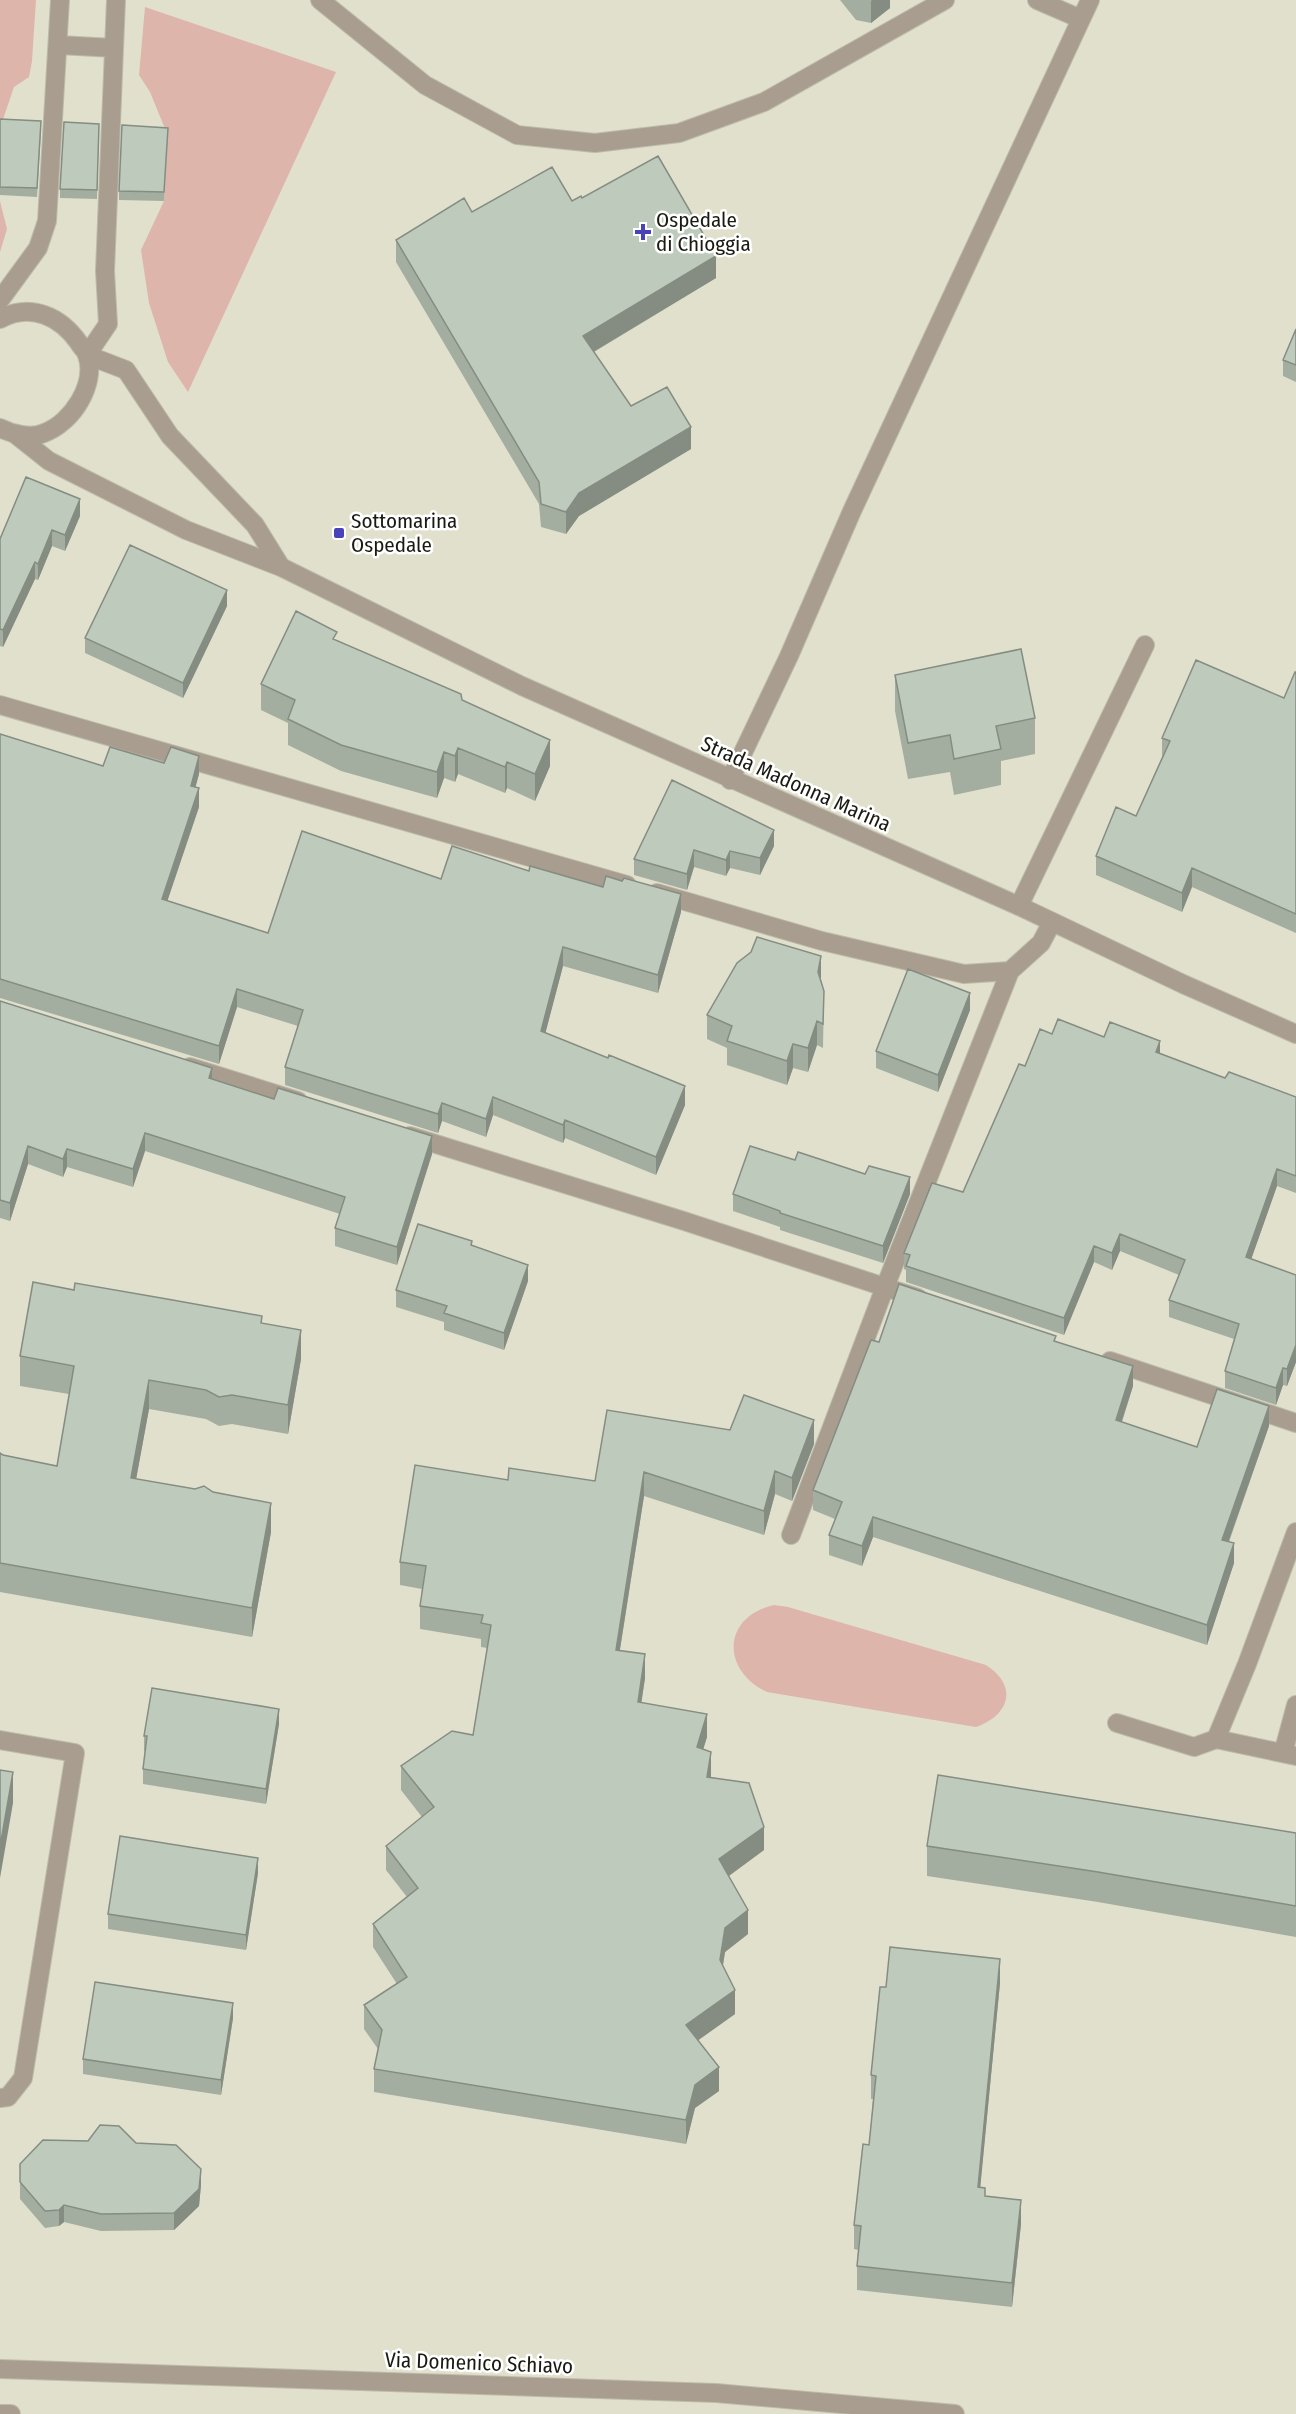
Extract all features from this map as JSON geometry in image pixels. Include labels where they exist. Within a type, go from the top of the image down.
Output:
[{"type":"street","points":[[0,300],[38,248],[47,221],[60,0]]},
{"type":"street","points":[[4,431],[43,434],[64,422],[79,404],[88,377],[87,354],[108,324],[105,271],[116,0]]},
{"type":"street","points":[[320,0],[425,85],[517,135],[595,143],[679,133],[764,102],[945,0]]},
{"type":"street","points":[[1036,0],[1081,19]]},
{"type":"street","points":[[730,780],[789,656],[852,511],[1090,0]]},
{"type":"street","points":[[59,45],[114,48]]},
{"type":"street","points":[[0,319],[6,315],[25,312],[42,314],[60,321],[87,354],[126,370],[170,436],[255,525],[281,567]]},
{"type":"street","name":"Strada Madonna Marina","points":[[4,431],[49,461],[186,530],[281,567],[522,686],[1019,906],[1183,984],[1296,1034]]},
{"type":"street","points":[[1019,906],[1145,645]]},
{"type":"street","points":[[0,705],[822,941],[964,974],[1010,971]]},
{"type":"street","points":[[791,1535],[885,1287],[1010,971],[1041,943],[1052,922]]},
{"type":"street","points":[[171,1062],[319,1108]]},
{"type":"street","points":[[388,1129],[684,1221],[929,1302]]},
{"type":"street","points":[[1096,1357],[1296,1423]]},
{"type":"street","points":[[1216,1739],[1247,1664],[1296,1532]]},
{"type":"street","points":[[1117,1723],[1194,1747],[1216,1739],[1289,1755],[1296,1705]]},
{"type":"street","points":[[0,1740],[75,1753],[22,2078],[8,2097],[0,2098]]},
{"type":"street","name":"Via Domenico Schiavo","points":[[0,2368],[716,2393],[955,2414]]},
{"type":"street","points":[[0,2414],[11,2414]]},
{"type":"shaded area","points":[[0,0],[36,0],[29,77],[14,87],[0,128]]},
{"type":"shaded area","points":[[145,7],[336,72],[188,392],[168,362],[149,303],[141,250],[164,201],[168,136],[150,92],[139,75]]},
{"type":"shaded area","points":[[0,201],[7,229],[0,252]]},
{"type":"shaded area","points":[[774,1605],[788,1607],[986,1665],[1003,1682],[1006,1700],[996,1716],[976,1727],[767,1692],[741,1671],[735,1658],[734,1644],[737,1632],[745,1620],[757,1611]]},
{"type":"building","points":[[0,119],[41,121],[37,188],[0,187]]},
{"type":"building","points":[[64,122],[99,124],[97,190],[60,189]]},
{"type":"building","points":[[122,125],[168,128],[164,192],[119,191]]},
{"type":"building","points":[[658,156],[716,256],[583,336],[631,406],[667,387],[691,427],[579,493],[566,512],[541,504],[539,482],[396,240],[464,198],[472,212],[552,167],[572,201],[581,196],[582,198]]},
{"type":"building","points":[[1296,329],[1296,365],[1283,360]]},
{"type":"building","points":[[26,477],[80,499],[65,535],[52,530],[38,564],[35,562],[3,630],[0,629],[0,539]]},
{"type":"building","points":[[130,545],[227,590],[183,683],[85,638]]},
{"type":"building","points":[[296,611],[337,632],[333,639],[461,694],[462,700],[550,740],[535,774],[507,762],[505,767],[458,748],[455,756],[444,752],[437,772],[341,745],[288,719],[295,700],[261,684]]},
{"type":"building","points":[[1021,649],[1035,718],[996,726],[1001,749],[954,759],[950,735],[908,743],[895,675]]},
{"type":"building","points":[[1196,660],[1284,698],[1296,672],[1296,914],[1192,868],[1182,893],[1096,856],[1116,807],[1136,816],[1170,741],[1162,738]]},
{"type":"building","points":[[0,734],[103,766],[110,747],[164,763],[171,747],[199,756],[191,786],[199,788],[162,899],[268,933],[302,831],[441,879],[452,846],[529,871],[530,866],[603,887],[606,876],[622,881],[624,878],[681,894],[658,975],[563,947],[541,1031],[608,1058],[609,1055],[685,1086],[656,1157],[565,1120],[563,1125],[493,1097],[486,1119],[442,1103],[438,1114],[285,1067],[303,1010],[237,989],[219,1046],[0,979]]},
{"type":"building","points":[[672,780],[774,830],[760,858],[730,851],[726,860],[694,850],[687,874],[634,859]]},
{"type":"building","points":[[757,937],[821,956],[818,972],[824,991],[823,1024],[817,1021],[808,1048],[793,1044],[787,1061],[727,1041],[732,1026],[707,1015],[737,963],[751,952]]},
{"type":"building","points":[[908,969],[970,993],[938,1075],[876,1051]]},
{"type":"building","points":[[0,1001],[212,1068],[209,1078],[274,1099],[278,1088],[432,1136],[397,1247],[335,1228],[345,1197],[145,1133],[133,1169],[67,1149],[63,1159],[28,1146],[10,1203],[0,1200]]},
{"type":"building","points":[[1058,1019],[1104,1037],[1110,1022],[1160,1041],[1156,1052],[1225,1078],[1229,1072],[1296,1097],[1296,1176],[1277,1169],[1246,1257],[1296,1275],[1296,1345],[1287,1369],[1283,1368],[1276,1388],[1225,1371],[1239,1324],[1169,1300],[1185,1260],[1120,1234],[1112,1253],[1094,1246],[1064,1318],[906,1266],[910,1255],[904,1253],[932,1183],[963,1192],[1019,1064],[1025,1066],[1040,1029],[1052,1034]]},
{"type":"building","points":[[750,1146],[795,1160],[798,1152],[865,1174],[869,1166],[910,1177],[883,1246],[780,1213],[780,1211],[733,1194]]},
{"type":"building","points":[[418,1224],[472,1241],[471,1245],[528,1265],[504,1333],[444,1313],[447,1306],[396,1290]]},
{"type":"building","points":[[33,1282],[74,1290],[75,1283],[262,1316],[261,1323],[301,1330],[288,1405],[232,1395],[219,1397],[206,1390],[149,1380],[131,1478],[195,1489],[204,1486],[213,1492],[271,1503],[252,1608],[0,1563],[0,1453],[57,1466],[74,1366],[20,1356]]},
{"type":"building","points":[[899,1284],[1056,1336],[1054,1341],[1133,1366],[1116,1420],[1197,1447],[1217,1389],[1269,1406],[1222,1540],[1234,1543],[1207,1625],[873,1517],[862,1546],[829,1535],[842,1502],[813,1490],[871,1340],[879,1342]]},
{"type":"building","points":[[744,1395],[814,1420],[792,1478],[775,1471],[764,1511],[644,1472],[616,1650],[645,1654],[638,1702],[707,1714],[697,1747],[711,1752],[707,1777],[749,1783],[764,1827],[719,1859],[748,1910],[725,1928],[720,1960],[735,1990],[686,2025],[719,2067],[695,2085],[686,2120],[374,2069],[382,2030],[364,2005],[407,1977],[373,1924],[418,1888],[386,1846],[434,1807],[401,1766],[452,1731],[473,1735],[491,1625],[481,1623],[483,1615],[420,1606],[426,1566],[400,1562],[415,1465],[508,1480],[509,1468],[595,1481],[607,1410],[730,1430]]},
{"type":"building","points":[[152,1688],[279,1709],[266,1789],[143,1769],[147,1736],[144,1736]]},
{"type":"building","points":[[0,1770],[13,1772],[0,1847]]},
{"type":"building","points":[[938,1775],[1296,1833],[1296,1906],[927,1846]]},
{"type":"building","points":[[120,1836],[258,1858],[246,1935],[108,1914]]},
{"type":"building","points":[[890,1947],[1000,1959],[978,2187],[985,2188],[985,2196],[1021,2200],[1012,2283],[857,2266],[861,2226],[854,2225],[863,2144],[869,2145],[876,2076],[871,2075],[880,1987],[886,1987]]},
{"type":"building","points":[[95,1982],[233,2003],[221,2080],[83,2059]]},
{"type":"building","points":[[100,2125],[119,2126],[136,2143],[176,2145],[201,2169],[199,2189],[174,2213],[101,2214],[64,2205],[59,2210],[45,2211],[20,2182],[20,2164],[43,2140],[88,2141]]},
{"type":"place","name":"Ospedale di Chioggia","points":[[643,232]]},
{"type":"place","name":"Sottomarina Ospedale","points":[[339,533]]}]
